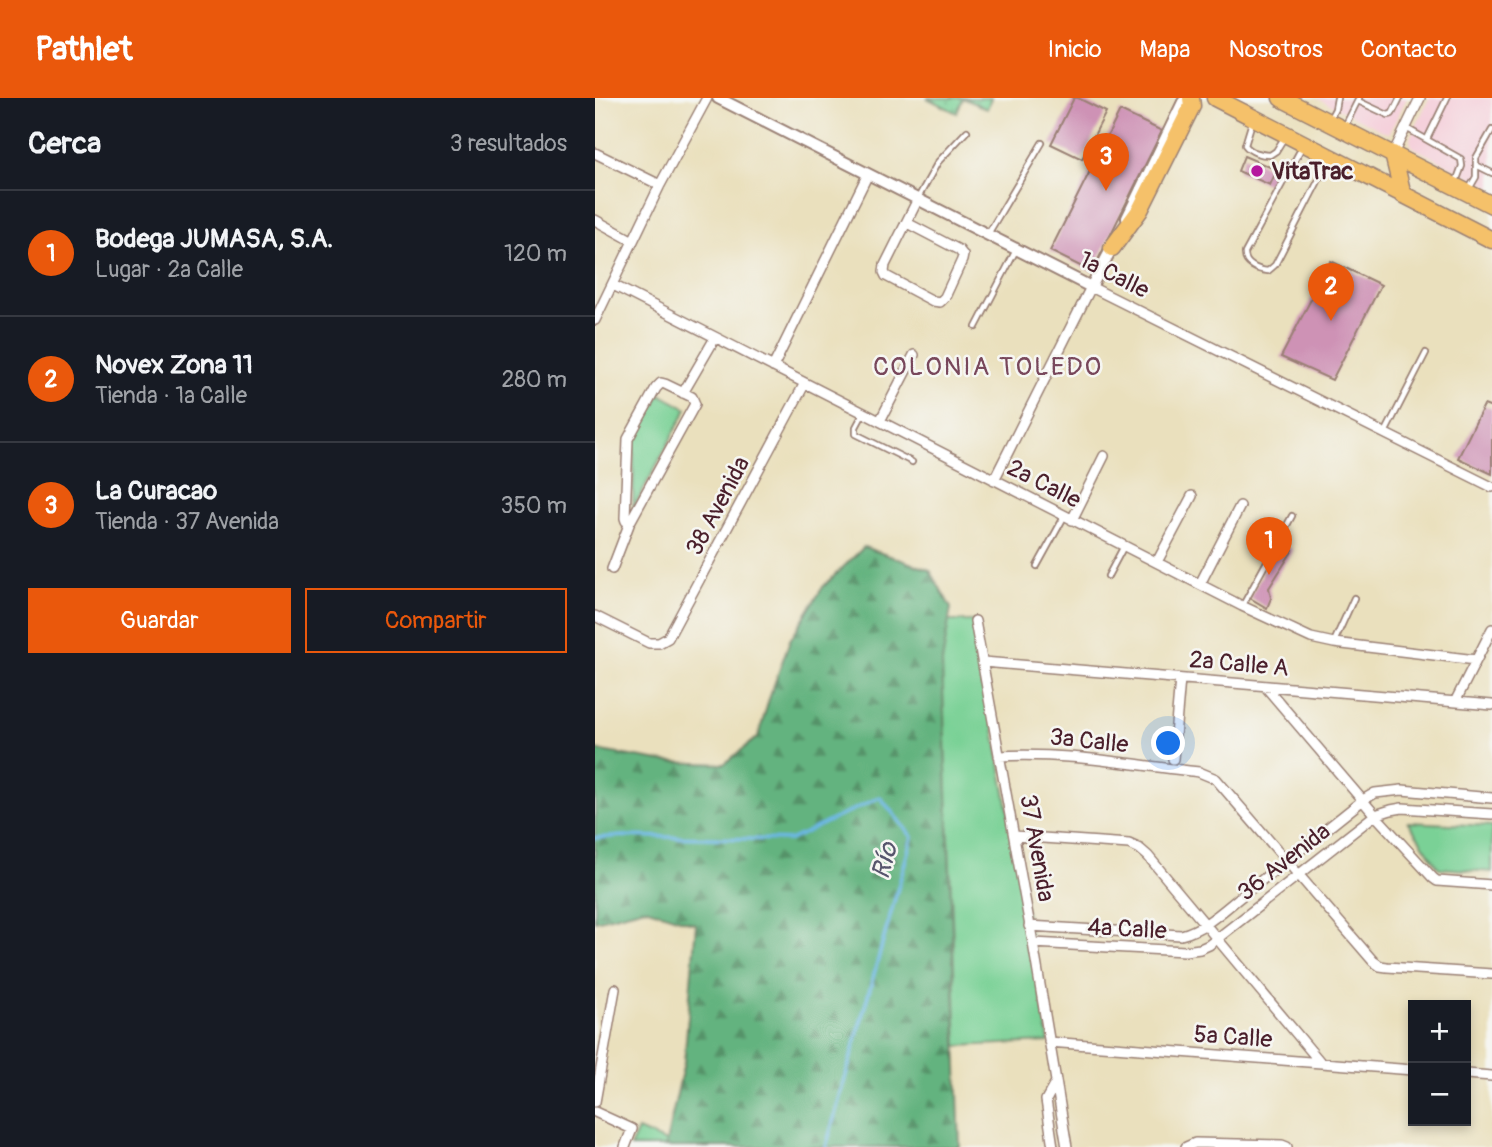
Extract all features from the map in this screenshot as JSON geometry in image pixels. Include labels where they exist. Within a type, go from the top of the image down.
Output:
[{"type":"highway","points":[[1215,98],[1492,240]]},
{"type":"highway","points":[[1112,248],[1140,210],[1192,106],[1187,100]]},
{"type":"highway","points":[[1295,101],[1328,122],[1492,205]]},
{"type":"highway","points":[[1393,154],[1403,195]]},
{"type":"street","points":[[595,320],[660,185],[707,98]]},
{"type":"street","name":"1a Calle","points":[[718,98],[1492,487]]},
{"type":"street","points":[[1393,154],[1420,98]]},
{"type":"street","points":[[595,153],[660,185]]},
{"type":"street","points":[[773,367],[867,174]]},
{"type":"street","points":[[907,223],[963,254],[945,297],[940,302],[933,301],[884,272],[918,199]]},
{"type":"street","points":[[595,220],[633,242]]},
{"type":"street","points":[[994,480],[1112,248]]},
{"type":"street","name":"2a Calle","points":[[613,285],[1242,606],[1311,638],[1476,660]]},
{"type":"street","points":[[683,393],[715,338]]},
{"type":"street","points":[[880,421],[914,355]]},
{"type":"street","name":"38 Avenida","points":[[595,616],[649,643],[659,643],[668,638],[805,383]]},
{"type":"street","points":[[612,569],[631,522],[695,404],[694,399],[666,384],[659,385],[628,439],[625,518],[631,522]]},
{"type":"street","points":[[1068,518],[1104,456]]},
{"type":"street","points":[[1157,562],[1192,496]]},
{"type":"street","points":[[1200,584],[1240,506]]},
{"type":"street","name":"37 Avenida","points":[[975,621],[1067,1147]]},
{"type":"street","points":[[1455,702],[1492,629]]},
{"type":"street","name":"2a Calle A","points":[[983,662],[1492,705]]},
{"type":"street","points":[[1173,759],[1180,679]]},
{"type":"street","points":[[1265,686],[1375,815],[1437,881],[1492,885]]},
{"type":"street","name":"3a Calle","points":[[999,756],[1069,756],[1199,772],[1216,779],[1287,861]]},
{"type":"street","points":[[1363,800],[1375,793],[1402,790],[1492,798]]},
{"type":"street","name":"36 Avenida","points":[[1205,924],[1363,800]]},
{"type":"street","points":[[1375,815],[1402,808],[1492,814]]},
{"type":"street","name":"36 Avenida","points":[[1216,939],[1375,815]]},
{"type":"street","points":[[1014,836],[1129,844],[1140,849],[1321,1063]]},
{"type":"street","points":[[1287,861],[1367,956],[1380,965],[1492,974]]},
{"type":"street","name":"4a Calle","points":[[1029,926],[1181,935],[1205,924]]},
{"type":"street","name":"4a Calle","points":[[1033,943],[1185,951],[1201,949],[1216,939]]},
{"type":"street","points":[[595,1102],[615,989]]},
{"type":"street","name":"5a Calle","points":[[1049,1042],[1408,1070]]},
{"type":"street","points":[[1471,1074],[1492,1076]]},
{"type":"street","name":"37 Avenida","points":[[1053,1147],[1046,1099],[1056,1082]]},
{"type":"street","points":[[595,1112],[633,1130],[625,1147]]},
{"type":"street","points":[[1191,1145],[1284,1146]]},
{"type":"lane","points":[[1328,122],[1338,98]]},
{"type":"lane","points":[[1343,129],[1359,99],[1388,115],[1392,114],[1400,98]]},
{"type":"lane","points":[[1427,139],[1447,98]]},
{"type":"lane","points":[[1254,118],[1245,139],[1245,145],[1251,150],[1261,155],[1270,155],[1276,151],[1286,134]]},
{"type":"lane","points":[[1406,128],[1461,159],[1461,189]]},
{"type":"lane","points":[[1461,189],[1476,177],[1476,158],[1492,130]]},
{"type":"lane","points":[[918,199],[938,162],[967,131]]},
{"type":"lane","points":[[987,234],[1042,143]]},
{"type":"lane","points":[[1304,143],[1245,253],[1247,262],[1256,268],[1268,271],[1275,265],[1331,157]]},
{"type":"lane","points":[[1476,165],[1492,173]]},
{"type":"lane","points":[[977,327],[1016,249]]},
{"type":"lane","points":[[1385,434],[1426,353]]},
{"type":"lane","points":[[864,413],[856,427],[856,434],[912,463]]},
{"type":"lane","points":[[1242,606],[1291,516]]},
{"type":"lane","points":[[1037,566],[1068,518]]},
{"type":"lane","points":[[1108,576],[1124,546]]},
{"type":"lane","points":[[1334,643],[1354,598]]},
{"type":"shaded area","points":[[1316,98],[1407,98],[1389,134]]},
{"type":"shaded area","points":[[1429,98],[1492,98],[1492,188],[1411,146],[1410,138]]},
{"type":"green space","points":[[927,98],[963,98],[957,113]]},
{"type":"green space","points":[[963,98],[991,98],[987,109]]},
{"type":"green space","points":[[660,394],[687,409],[633,509],[634,442]]},
{"type":"green space","points":[[864,547],[930,570],[951,608],[942,662],[960,1147],[665,1147],[684,1063],[696,924],[645,908],[595,921],[595,750],[666,762],[724,764],[758,737],[790,640],[823,587]]},
{"type":"green space","points":[[949,621],[975,621],[1049,1042],[957,1046],[942,662]]},
{"type":"green space","points":[[1408,822],[1492,826],[1492,872],[1439,868]]},
{"type":"green space","points":[[638,1130],[666,1142],[665,1147],[630,1147]]},
{"type":"building","points":[[1074,98],[1106,112],[1082,159],[1051,144]]},
{"type":"building","points":[[1120,111],[1162,131],[1092,272],[1050,251]]},
{"type":"building","name":"VitaTrac","points":[[1244,156],[1277,170],[1270,185],[1238,171]]},
{"type":"building","points":[[1331,261],[1381,285],[1332,380],[1281,357]]},
{"type":"building","points":[[1484,405],[1492,408],[1492,474],[1458,458]]},
{"type":"building","points":[[1278,542],[1293,550],[1269,588],[1271,598],[1267,608],[1250,598]]},
{"type":"waterway","name":"Río","points":[[595,838],[623,836],[790,840],[880,797],[912,837],[826,1147]]},
{"type":"place","name":"VitaTrac","points":[[1257,171]]},
{"type":"place","name":"La Curacao","points":[[1106,191]]},
{"type":"place","name":"Novex Zona 11","points":[[1331,321]]},
{"type":"place","name":"Bodega JUMASA, S.A.","points":[[1269,575]]},
{"type":"district","name":"COLONIA TOLEDO","points":[[988,367]]}]
